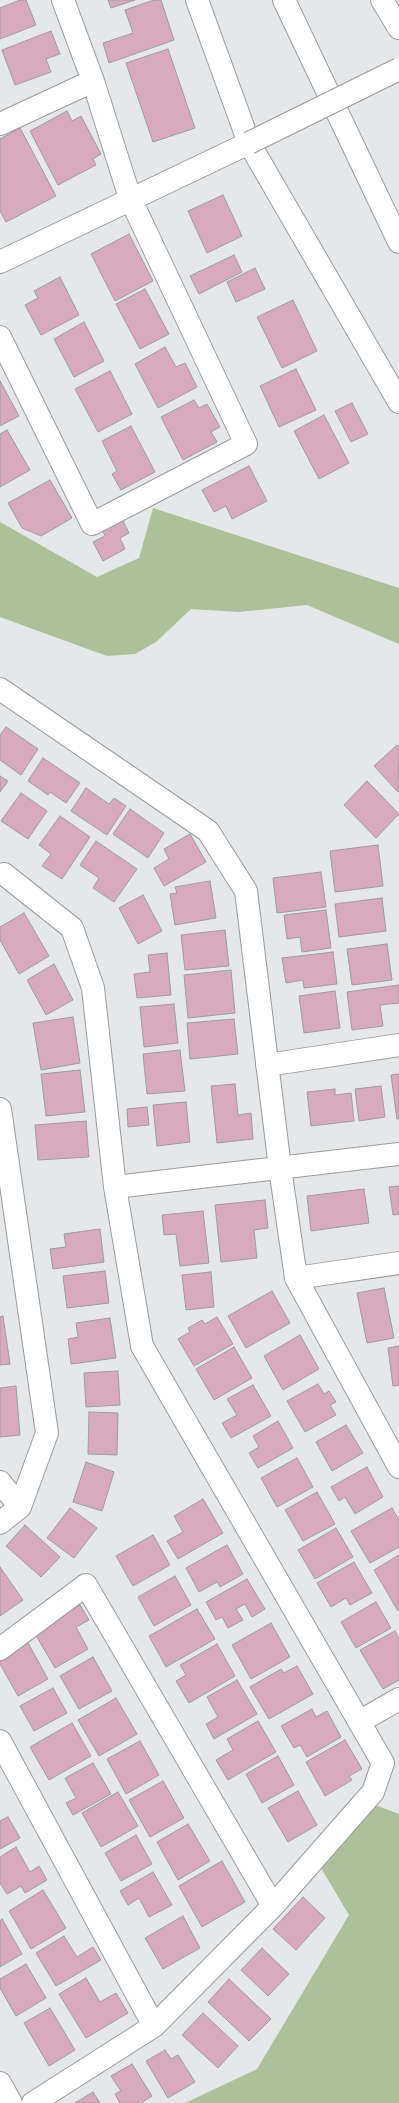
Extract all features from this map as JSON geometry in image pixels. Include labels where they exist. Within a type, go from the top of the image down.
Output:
[{"type":"street","points":[[0,337],[92,524],[246,444],[130,198],[93,81],[63,0]]},
{"type":"street","points":[[197,0],[249,143],[399,402]]},
{"type":"street","points":[[284,0],[399,242]]},
{"type":"street","points":[[382,0],[399,28]]},
{"type":"street","points":[[0,262],[130,198],[249,143],[399,69]]},
{"type":"street","points":[[0,124],[93,81]]},
{"type":"street","points":[[0,689],[208,831],[246,891],[280,1168],[296,1278],[399,1467]]},
{"type":"street","points":[[1,877],[72,928],[93,988],[115,1187],[142,1346],[383,1763],[373,1792],[273,1906],[154,2026],[33,2103]]},
{"type":"street","points":[[267,1065],[399,1045]]},
{"type":"street","points":[[0,1109],[7,1213],[47,1433],[20,1507],[0,1523]]},
{"type":"street","points":[[115,1187],[399,1154]]},
{"type":"street","points":[[296,1278],[399,1263]]},
{"type":"street","points":[[0,1482],[20,1507]]},
{"type":"street","points":[[0,1649],[86,1586],[273,1906]]},
{"type":"street","points":[[359,1722],[399,1699]]},
{"type":"street","points":[[0,1741],[154,2026]]},
{"type":"street","points":[[0,2083],[11,2103]]},
{"type":"green space","points":[[153,508],[399,588],[399,644],[307,605],[239,612],[191,609],[156,642],[135,654],[107,656],[0,617],[0,522],[97,577],[139,558]]},
{"type":"green space","points":[[375,1805],[399,1814],[399,2103],[185,2103],[257,2069],[349,1915],[321,1868]]},
{"type":"building","points":[[20,0],[26,0],[36,25],[0,39],[0,8]]},
{"type":"building","points":[[108,0],[135,0],[111,8]]},
{"type":"building","points":[[154,0],[161,0],[174,40],[109,63],[103,43],[133,33],[125,10]]},
{"type":"building","points":[[51,31],[60,54],[46,59],[51,72],[15,85],[2,50]]},
{"type":"building","points":[[168,49],[195,128],[153,142],[126,63]]},
{"type":"building","points":[[67,111],[72,121],[81,116],[101,154],[93,159],[96,165],[58,185],[30,131]]},
{"type":"building","points":[[20,128],[56,196],[6,222],[0,211],[0,139]]},
{"type":"building","points":[[223,195],[242,236],[207,253],[188,211]]},
{"type":"building","points":[[129,234],[153,281],[115,301],[91,254]]},
{"type":"building","points":[[234,255],[242,272],[199,294],[190,276]]},
{"type":"building","points":[[255,268],[265,289],[236,302],[227,282]]},
{"type":"building","points":[[60,277],[79,315],[41,335],[25,305],[38,298],[34,291]]},
{"type":"building","points":[[145,289],[169,334],[140,349],[116,304]]},
{"type":"building","points":[[293,300],[317,351],[282,368],[257,317]]},
{"type":"building","points":[[84,322],[104,361],[74,377],[54,339]]},
{"type":"building","points":[[165,347],[176,367],[185,363],[197,387],[158,408],[135,364]]},
{"type":"building","points":[[296,369],[316,410],[279,427],[260,386]]},
{"type":"building","points":[[110,371],[132,414],[98,432],[75,389]]},
{"type":"building","points":[[0,381],[19,416],[0,426]]},
{"type":"building","points":[[194,400],[199,408],[207,404],[220,427],[211,432],[217,442],[183,460],[161,417]]},
{"type":"building","points":[[352,403],[368,434],[351,442],[335,411]]},
{"type":"building","points":[[324,415],[349,463],[319,479],[294,431]]},
{"type":"building","points":[[131,426],[155,472],[121,490],[112,474],[117,471],[102,441]]},
{"type":"building","points":[[7,430],[30,470],[0,487],[0,434]]},
{"type":"building","points":[[249,466],[267,501],[232,519],[226,506],[214,512],[202,490]]},
{"type":"building","points":[[50,480],[72,518],[41,536],[22,528],[8,503]]},
{"type":"building","points":[[122,519],[129,533],[120,538],[125,549],[103,561],[93,542],[105,536],[102,529]]},
{"type":"building","points":[[6,727],[38,749],[21,775],[0,760],[0,735]]},
{"type":"building","points":[[397,745],[399,747],[398,792],[374,766]]},
{"type":"building","points":[[43,758],[80,783],[66,803],[50,792],[48,795],[28,781]]},
{"type":"building","points":[[0,776],[8,781],[0,792]]},
{"type":"building","points":[[367,781],[399,814],[376,838],[344,805]]},
{"type":"building","points":[[86,788],[109,804],[114,798],[126,806],[107,835],[71,811]]},
{"type":"building","points":[[21,793],[47,811],[28,839],[1,821]]},
{"type":"building","points":[[130,809],[164,833],[148,858],[113,834]]},
{"type":"building","points":[[60,816],[90,837],[62,879],[42,866],[51,854],[39,845]]},
{"type":"building","points":[[190,834],[206,862],[164,886],[154,868],[169,859],[164,849]]},
{"type":"building","points":[[96,841],[137,869],[114,902],[93,888],[99,878],[80,865]]},
{"type":"building","points":[[378,845],[383,886],[335,892],[330,851]]},
{"type":"building","points":[[321,872],[326,907],[277,913],[273,878]]},
{"type":"building","points":[[210,881],[216,918],[175,925],[170,894],[177,893],[175,887]]},
{"type":"building","points":[[143,895],[162,931],[138,944],[119,908]]},
{"type":"building","points":[[382,898],[386,931],[339,937],[335,904]]},
{"type":"building","points":[[326,910],[331,948],[302,952],[300,937],[287,939],[284,915]]},
{"type":"building","points":[[24,913],[49,956],[19,974],[0,940],[0,927]]},
{"type":"building","points":[[225,930],[229,966],[185,970],[181,935]]},
{"type":"building","points":[[387,944],[392,980],[352,985],[347,949]]},
{"type":"building","points":[[333,952],[337,984],[304,988],[303,980],[286,983],[282,958]]},
{"type":"building","points":[[167,953],[171,995],[137,998],[134,974],[150,972],[148,955]]},
{"type":"building","points":[[54,964],[73,1000],[46,1015],[27,980]]},
{"type":"building","points":[[231,970],[235,1013],[188,1018],[184,975]]},
{"type":"building","points":[[399,985],[399,1003],[380,1005],[383,1026],[352,1030],[347,992]]},
{"type":"building","points":[[335,991],[340,1028],[304,1033],[299,996]]},
{"type":"building","points":[[174,1004],[178,1043],[144,1047],[140,1007]]},
{"type":"building","points":[[73,1017],[80,1063],[41,1070],[33,1023]]},
{"type":"building","points":[[234,1019],[238,1054],[190,1059],[187,1023]]},
{"type":"building","points":[[180,1050],[185,1091],[147,1094],[143,1054]]},
{"type":"building","points":[[80,1070],[85,1112],[46,1116],[41,1074]]},
{"type":"building","points":[[399,1074],[399,1119],[397,1119],[391,1075]]},
{"type":"building","points":[[235,1084],[238,1115],[251,1113],[253,1139],[217,1143],[211,1086]]},
{"type":"building","points":[[381,1086],[385,1117],[359,1121],[355,1089]]},
{"type":"building","points":[[335,1089],[335,1095],[351,1093],[354,1121],[311,1126],[307,1092]]},
{"type":"building","points":[[186,1102],[190,1142],[157,1146],[153,1105]]},
{"type":"building","points":[[147,1107],[149,1125],[128,1127],[127,1109]]},
{"type":"building","points":[[86,1121],[89,1157],[38,1160],[35,1125]]},
{"type":"building","points":[[399,1186],[399,1214],[393,1215],[389,1187]]},
{"type":"building","points":[[364,1189],[369,1223],[311,1231],[307,1196]]},
{"type":"building","points":[[265,1200],[268,1228],[254,1230],[257,1258],[221,1262],[215,1205]]},
{"type":"building","points":[[203,1211],[209,1263],[180,1266],[176,1234],[164,1235],[162,1215]]},
{"type":"building","points":[[100,1229],[104,1262],[53,1269],[50,1249],[66,1247],[64,1234]]},
{"type":"building","points":[[105,1271],[109,1303],[67,1308],[63,1276]]},
{"type":"building","points":[[211,1272],[214,1307],[186,1310],[182,1275]]},
{"type":"building","points":[[384,1288],[394,1338],[367,1343],[357,1293]]},
{"type":"building","points":[[272,1291],[290,1323],[246,1348],[228,1316]]},
{"type":"building","points":[[3,1316],[10,1364],[0,1365],[0,1317]]},
{"type":"building","points":[[217,1317],[233,1344],[194,1366],[178,1339],[190,1332],[188,1328],[202,1320],[205,1324]]},
{"type":"building","points":[[110,1318],[116,1358],[71,1364],[68,1339],[78,1337],[76,1323]]},
{"type":"building","points":[[300,1335],[319,1369],[283,1390],[264,1356]]},
{"type":"building","points":[[399,1346],[399,1385],[393,1386],[388,1348]]},
{"type":"building","points":[[234,1347],[252,1378],[214,1400],[196,1369]]},
{"type":"building","points":[[118,1371],[120,1405],[86,1407],[84,1373]]},
{"type":"building","points":[[318,1384],[324,1394],[329,1391],[336,1402],[330,1405],[336,1415],[305,1432],[287,1401]]},
{"type":"building","points":[[253,1385],[271,1416],[231,1438],[222,1423],[237,1415],[227,1399]]},
{"type":"building","points":[[16,1386],[20,1435],[0,1437],[0,1388]]},
{"type":"building","points":[[89,1412],[118,1413],[117,1455],[88,1454]]},
{"type":"building","points":[[278,1421],[293,1448],[258,1468],[249,1453],[259,1447],[253,1436]]},
{"type":"building","points":[[346,1425],[363,1453],[332,1471],[316,1442]]},
{"type":"building","points":[[297,1458],[313,1487],[277,1507],[261,1478]]},
{"type":"building","points":[[86,1462],[114,1472],[102,1511],[73,1502]]},
{"type":"building","points":[[367,1467],[383,1497],[355,1514],[345,1497],[339,1501],[331,1487]]},
{"type":"building","points":[[317,1492],[335,1524],[303,1541],[285,1510]]},
{"type":"building","points":[[203,1499],[223,1533],[178,1559],[167,1541],[183,1532],[174,1516]]},
{"type":"building","points":[[70,1508],[97,1528],[74,1558],[47,1538]]},
{"type":"building","points":[[392,1508],[399,1520],[399,1547],[370,1563],[351,1531]]},
{"type":"building","points":[[25,1525],[60,1557],[41,1577],[6,1546]]},
{"type":"building","points":[[336,1528],[353,1557],[315,1579],[298,1550]]},
{"type":"building","points":[[153,1535],[170,1565],[133,1586],[116,1556]]},
{"type":"building","points":[[227,1545],[243,1574],[220,1587],[217,1582],[199,1592],[186,1568]]},
{"type":"building","points":[[399,1555],[399,1610],[398,1611],[374,1570]]},
{"type":"building","points":[[354,1562],[372,1593],[350,1605],[346,1598],[331,1607],[317,1583]]},
{"type":"building","points":[[0,1567],[23,1600],[0,1616]]},
{"type":"building","points":[[175,1576],[191,1605],[154,1626],[138,1597]]},
{"type":"building","points":[[247,1579],[265,1609],[252,1617],[245,1604],[236,1609],[243,1620],[228,1628],[222,1617],[216,1620],[206,1602]]},
{"type":"building","points":[[376,1602],[391,1628],[356,1648],[341,1622]]},
{"type":"building","points":[[80,1605],[89,1620],[76,1627],[88,1649],[55,1668],[34,1632]]},
{"type":"building","points":[[197,1609],[215,1639],[166,1667],[149,1636]]},
{"type":"building","points":[[271,1623],[290,1657],[251,1679],[232,1645]]},
{"type":"building","points":[[395,1631],[399,1639],[399,1680],[383,1689],[360,1650]]},
{"type":"building","points":[[28,1643],[48,1679],[18,1696],[0,1664],[0,1660]]},
{"type":"building","points":[[217,1644],[235,1676],[189,1703],[176,1681],[186,1675],[180,1665]]},
{"type":"building","points":[[93,1657],[112,1691],[79,1709],[60,1676]]},
{"type":"building","points":[[297,1666],[313,1694],[269,1719],[250,1687],[281,1669],[284,1673]]},
{"type":"building","points":[[237,1680],[257,1714],[214,1739],[206,1724],[218,1717],[207,1697]]},
{"type":"building","points":[[53,1688],[67,1713],[34,1731],[20,1706]]},
{"type":"building","points":[[116,1698],[137,1734],[99,1756],[78,1720]]},
{"type":"building","points":[[312,1709],[316,1717],[327,1711],[341,1737],[307,1757],[300,1745],[294,1748],[281,1726]]},
{"type":"building","points":[[258,1721],[276,1752],[228,1780],[216,1760],[233,1750],[227,1739]]},
{"type":"building","points":[[72,1723],[91,1756],[49,1780],[30,1747]]},
{"type":"building","points":[[345,1740],[362,1769],[349,1776],[352,1780],[325,1796],[306,1762]]},
{"type":"building","points":[[140,1741],[159,1775],[126,1794],[107,1759]]},
{"type":"building","points":[[278,1756],[294,1785],[262,1803],[246,1774]]},
{"type":"building","points":[[93,1763],[111,1794],[73,1815],[66,1803],[76,1798],[65,1778]]},
{"type":"building","points":[[163,1781],[184,1818],[150,1837],[129,1800]]},
{"type":"building","points":[[298,1791],[317,1825],[288,1842],[268,1808]]},
{"type":"building","points":[[118,1792],[138,1826],[101,1847],[82,1813]]},
{"type":"building","points":[[8,1817],[20,1838],[0,1849],[0,1821]]},
{"type":"building","points":[[188,1824],[210,1861],[178,1880],[157,1842]]},
{"type":"building","points":[[136,1835],[152,1864],[121,1881],[105,1853]]},
{"type":"building","points":[[16,1847],[30,1872],[39,1866],[47,1880],[25,1893],[21,1886],[7,1894],[0,1883],[0,1857]]},
{"type":"building","points":[[222,1861],[245,1902],[202,1927],[179,1886]]},
{"type":"building","points":[[153,1872],[172,1905],[149,1917],[139,1898],[128,1905],[120,1891]]},
{"type":"building","points":[[43,1890],[66,1928],[31,1949],[9,1911]]},
{"type":"building","points":[[303,1897],[325,1918],[296,1950],[273,1929]]},
{"type":"building","points":[[183,1916],[200,1948],[163,1969],[145,1938]]},
{"type":"building","points":[[2,1919],[22,1954],[0,1967],[0,1921]]},
{"type":"building","points":[[64,1936],[77,1957],[93,1947],[101,1960],[56,1986],[36,1953]]},
{"type":"building","points":[[262,1948],[289,1974],[268,1996],[241,1970]]},
{"type":"building","points":[[26,1964],[46,1998],[16,2016],[0,1988],[0,1979]]},
{"type":"building","points":[[86,1978],[100,2002],[116,1993],[128,2013],[86,2038],[59,1994]]},
{"type":"building","points":[[229,1979],[271,2019],[249,2041],[208,2002]]},
{"type":"building","points":[[50,2008],[75,2050],[49,2066],[24,2023]]},
{"type":"building","points":[[203,2013],[238,2046],[218,2068],[182,2035]]},
{"type":"building","points":[[165,2050],[171,2059],[178,2055],[195,2082],[168,2098],[146,2061]]},
{"type":"building","points":[[132,2064],[152,2096],[141,2103],[120,2103],[115,2094],[121,2091],[111,2076]]},
{"type":"building","points":[[93,2092],[100,2103],[75,2103]]}]
